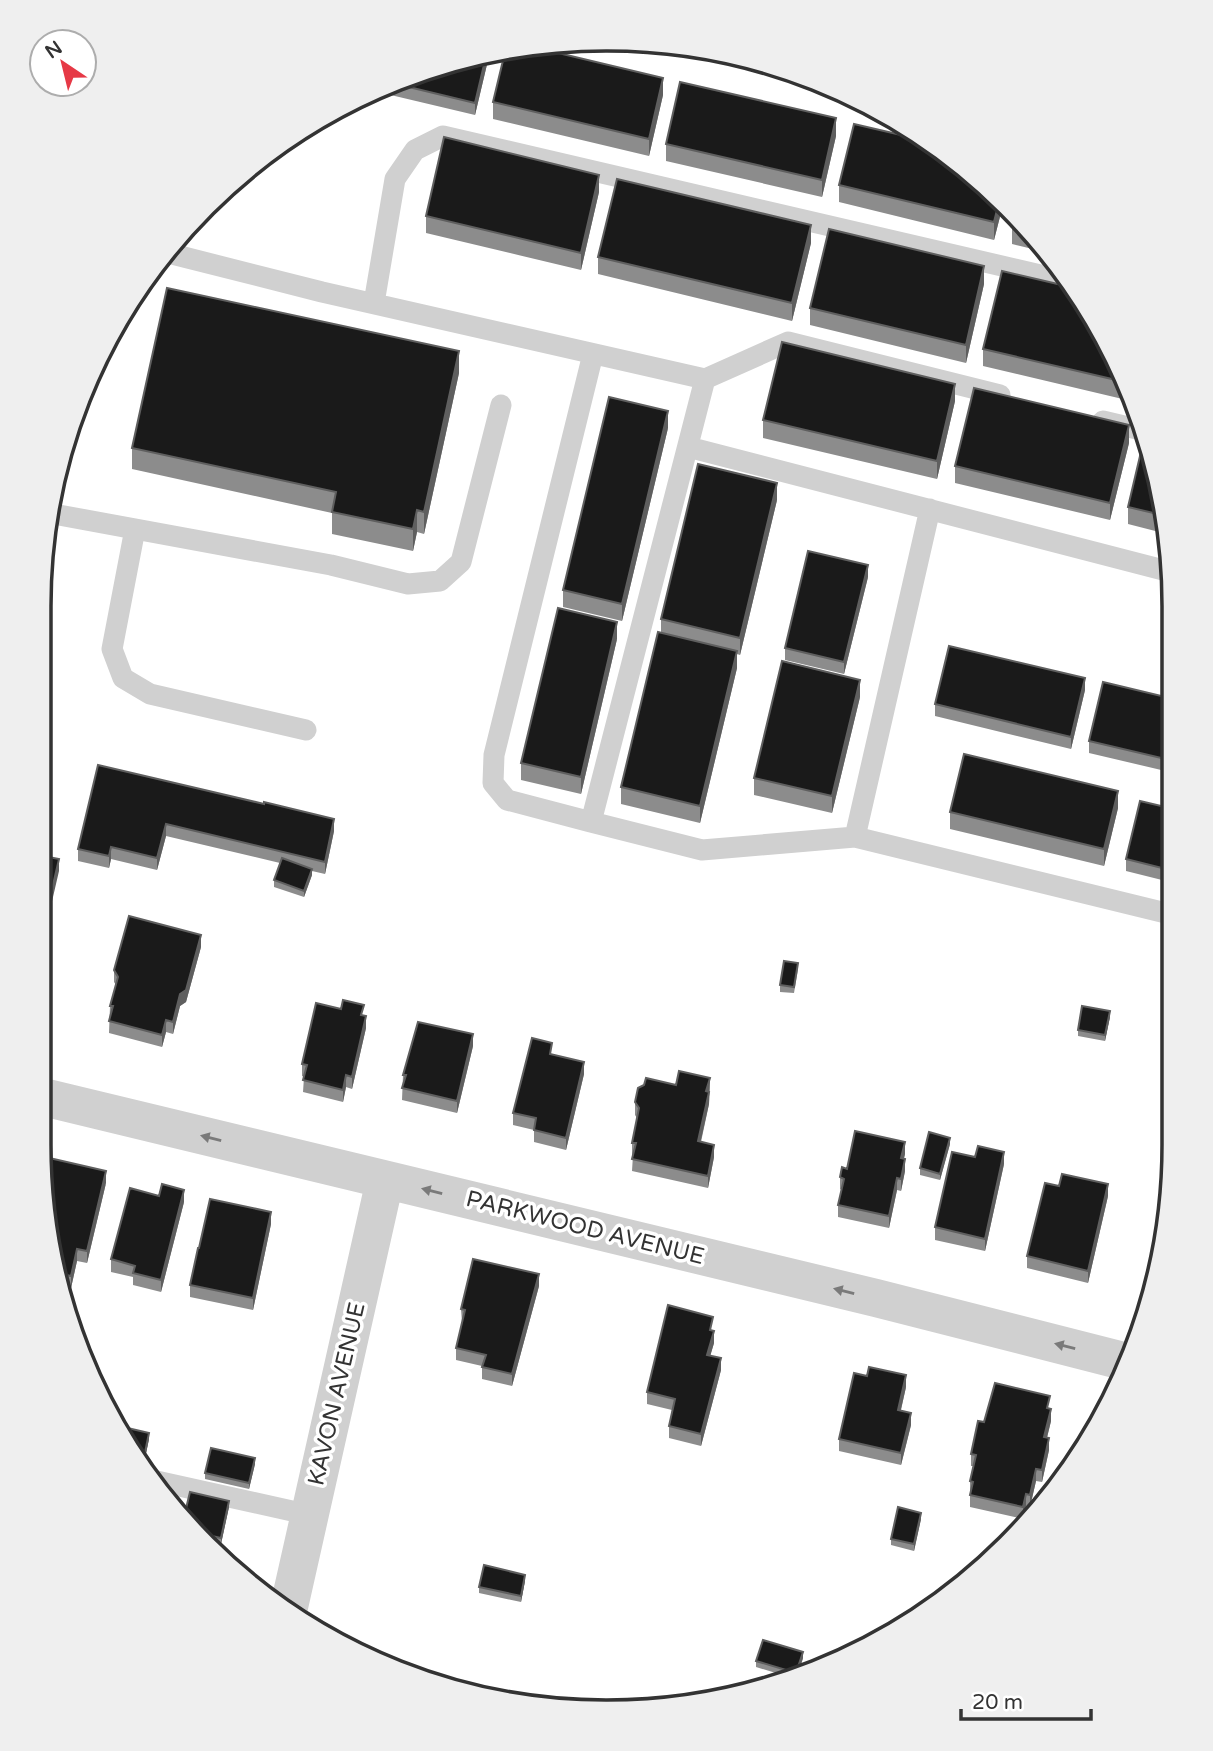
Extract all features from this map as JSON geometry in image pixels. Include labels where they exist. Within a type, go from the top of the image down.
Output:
[{"type":"street","name":"PARKWOOD AVENUE","points":[[51,1099],[862,1295],[1119,1360]]},
{"type":"street","name":"KAVON AVENUE","points":[[290,1601],[385,1180]]},
{"type":"lane","points":[[374,303],[395,179],[415,150],[443,136],[1055,278]]},
{"type":"lane","points":[[177,255],[705,379],[788,342],[1024,401]]},
{"type":"lane","points":[[593,354],[494,755],[493,783],[507,800],[702,850],[855,837],[1162,912]]},
{"type":"lane","points":[[591,822],[705,379]]},
{"type":"lane","points":[[59,515],[331,565],[408,584],[439,581],[461,562],[501,405]]},
{"type":"lane","points":[[1089,417],[1133,428]]},
{"type":"lane","points":[[688,447],[1161,569]]},
{"type":"lane","points":[[855,837],[930,509]]},
{"type":"lane","points":[[135,529],[112,649],[123,678],[150,694],[306,730]]},
{"type":"lane","points":[[166,1483],[310,1515]]},
{"type":"building","points":[[559,53],[663,78],[649,139],[493,102],[503,60]]},
{"type":"building","points":[[484,65],[475,103],[409,87]]},
{"type":"building","points":[[680,82],[836,118],[822,180],[666,144]]},
{"type":"building","points":[[854,124],[900,135],[915,144],[973,189],[997,212],[994,222],[839,185]]},
{"type":"building","points":[[444,137],[599,175],[581,253],[426,216]]},
{"type":"building","points":[[617,179],[811,225],[792,303],[598,257]]},
{"type":"building","points":[[829,229],[984,266],[966,345],[810,308]]},
{"type":"building","points":[[1002,271],[1059,284],[1088,329],[1113,379],[983,349]]},
{"type":"building","points":[[167,288],[459,351],[424,512],[417,510],[413,529],[332,512],[336,492],[132,448]]},
{"type":"building","points":[[782,342],[955,384],[937,461],[763,420]]},
{"type":"building","points":[[974,388],[1129,425],[1110,503],[955,466]]},
{"type":"building","points":[[609,397],[668,411],[622,604],[563,590]]},
{"type":"building","points":[[1140,454],[1154,513],[1128,507]]},
{"type":"building","points":[[698,464],[777,483],[740,638],[661,619]]},
{"type":"building","points":[[808,551],[868,565],[844,662],[785,648]]},
{"type":"building","points":[[558,608],[617,622],[581,777],[521,763]]},
{"type":"building","points":[[658,632],[737,651],[700,806],[621,787]]},
{"type":"building","points":[[949,646],[1085,678],[1071,737],[935,704]]},
{"type":"building","points":[[782,661],[860,680],[832,796],[754,778]]},
{"type":"building","points":[[1103,682],[1162,696],[1162,758],[1089,741]]},
{"type":"building","points":[[964,754],[1118,791],[1104,849],[950,812]]},
{"type":"building","points":[[98,765],[334,819],[325,862],[166,824],[157,858],[111,847],[109,856],[78,849]]},
{"type":"building","points":[[1140,801],[1162,806],[1162,868],[1126,859]]},
{"type":"building","points":[[51,857],[59,859],[51,894]]},
{"type":"building","points":[[282,858],[312,869],[304,891],[274,880]]},
{"type":"building","points":[[129,916],[201,935],[186,990],[180,994],[173,1022],[166,1020],[162,1035],[109,1021],[118,977],[114,970]]},
{"type":"building","points":[[784,961],[798,963],[794,987],[780,985]]},
{"type":"building","points":[[343,1000],[364,1005],[361,1015],[366,1016],[352,1077],[346,1075],[343,1090],[303,1080],[307,1065],[302,1064],[316,1003],[341,1009]]},
{"type":"building","points":[[1082,1006],[1110,1011],[1105,1035],[1078,1030]]},
{"type":"building","points":[[418,1022],[473,1034],[457,1101],[402,1088]]},
{"type":"building","points":[[532,1038],[552,1043],[550,1054],[584,1062],[566,1138],[534,1130],[536,1118],[513,1113]]},
{"type":"building","points":[[679,1071],[710,1078],[698,1141],[714,1145],[708,1176],[632,1159],[636,1143],[632,1143],[639,1108],[635,1102],[638,1088],[644,1085],[646,1078],[676,1085]]},
{"type":"building","points":[[855,1131],[905,1142],[901,1158],[905,1159],[901,1179],[897,1178],[889,1216],[838,1205],[844,1179],[840,1177],[842,1167],[847,1169]]},
{"type":"building","points":[[929,1132],[950,1138],[940,1174],[920,1168]]},
{"type":"building","points":[[978,1146],[1004,1152],[985,1239],[935,1227],[952,1152],[975,1157]]},
{"type":"building","points":[[51,1158],[106,1171],[87,1251],[77,1249],[71,1276],[67,1275],[61,1253]]},
{"type":"building","points":[[1062,1174],[1108,1184],[1088,1271],[1027,1256],[1045,1183],[1059,1186]]},
{"type":"building","points":[[162,1184],[184,1190],[161,1280],[133,1273],[135,1266],[111,1259],[130,1188],[159,1196]]},
{"type":"building","points":[[210,1199],[271,1212],[253,1298],[190,1285]]},
{"type":"building","points":[[473,1259],[539,1274],[512,1374],[482,1367],[486,1355],[456,1348],[465,1310],[461,1309]]},
{"type":"building","points":[[668,1305],[713,1317],[710,1330],[714,1331],[707,1355],[721,1358],[701,1434],[669,1426],[675,1399],[647,1392]]},
{"type":"building","points":[[869,1367],[906,1375],[898,1410],[911,1413],[901,1453],[839,1439],[854,1373],[867,1376]]},
{"type":"building","points":[[995,1383],[1050,1396],[1047,1408],[1051,1409],[1044,1437],[1049,1438],[1042,1470],[1036,1469],[1030,1495],[1026,1494],[1023,1507],[970,1495],[976,1455],[971,1454],[978,1421],[984,1422]]},
{"type":"building","points":[[129,1428],[149,1433],[145,1454]]},
{"type":"building","points":[[211,1448],[255,1458],[249,1483],[205,1473]]},
{"type":"building","points":[[190,1492],[229,1501],[221,1538],[213,1536],[186,1508]]},
{"type":"building","points":[[898,1507],[921,1513],[914,1544],[891,1539]]},
{"type":"building","points":[[484,1565],[525,1575],[521,1596],[479,1587]]},
{"type":"building","points":[[763,1640],[803,1652],[798,1666],[787,1670],[756,1661]]}]
